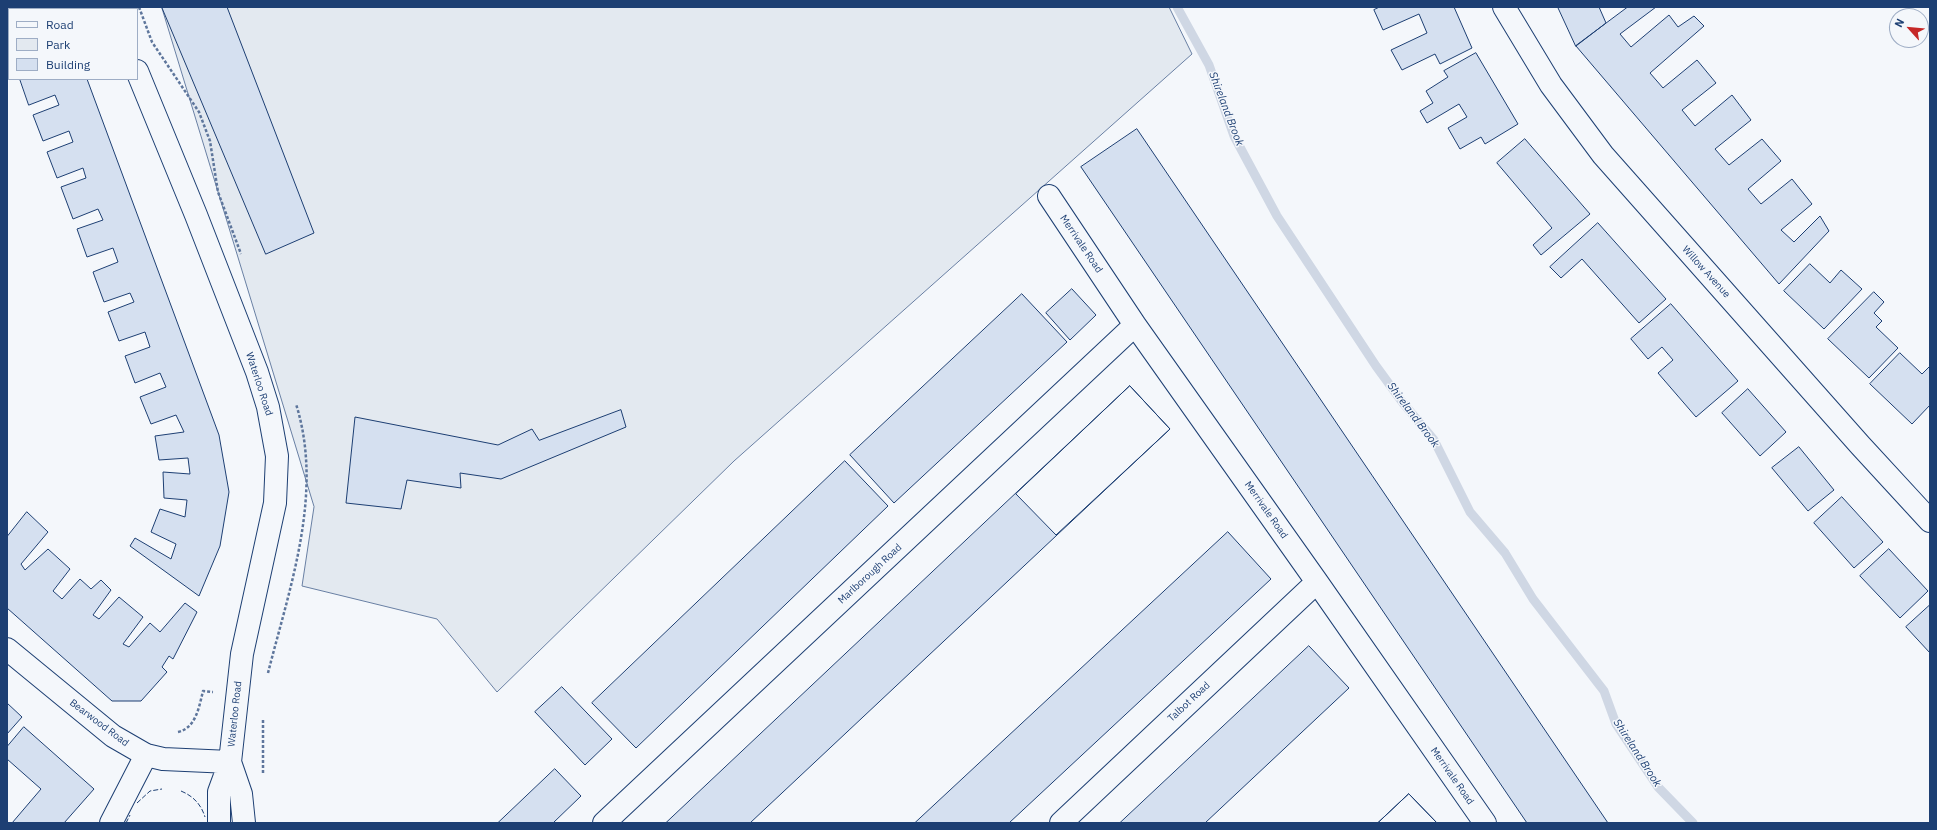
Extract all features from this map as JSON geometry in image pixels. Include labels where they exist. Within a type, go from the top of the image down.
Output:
[{"type":"street","name":"Willow Avenue","points":[[1504,7],[1550,85],[1603,155],[1860,445],[1930,520]]},
{"type":"street","name":"Waterloo Road","points":[[138,73],[196,215],[257,372],[268,407],[275,443],[277,468],[275,503],[242,654],[230,762]]},
{"type":"street","name":"Merrivale Road","points":[[1049,196],[1135,326],[1486,823]]},
{"type":"street","name":"Marlborough Road","points":[[604,823],[1135,326]]},
{"type":"street","name":"Talbot Road","points":[[1061,823],[1317,582]]},
{"type":"street","name":"Bearwood Road","points":[[7,649],[113,736],[146,755],[163,759],[230,762]]},
{"type":"street","points":[[111,823],[146,755]]},
{"type":"street","points":[[219,823],[219,792],[230,762]]},
{"type":"street","points":[[230,762],[241,794],[244,823]]},
{"type":"path","points":[[173,733],[185,730],[193,721],[198,710],[203,691]]},
{"type":"green space","points":[[162,7],[1169,7],[1192,54],[734,461],[497,692],[437,619],[302,586],[314,507]]},
{"type":"building","points":[[162,7],[227,7],[314,233],[266,254]]},
{"type":"building","points":[[1380,7],[1454,7],[1472,48],[1440,64],[1435,54],[1402,70],[1391,50],[1427,33],[1419,14],[1383,30],[1374,10]]},
{"type":"building","points":[[1558,7],[1599,7],[1606,23],[1576,46]]},
{"type":"building","points":[[1628,7],[1656,7],[1620,34],[1631,47],[1669,15],[1678,27],[1694,16],[1704,26],[1650,73],[1663,88],[1697,60],[1716,83],[1682,110],[1695,126],[1732,95],[1751,120],[1715,149],[1729,165],[1762,139],[1781,161],[1748,189],[1761,204],[1792,179],[1812,204],[1781,230],[1794,242],[1820,216],[1829,231],[1779,284],[1576,46]]},
{"type":"building","points":[[1476,53],[1518,124],[1485,144],[1481,137],[1460,149],[1448,128],[1467,117],[1459,104],[1427,123],[1420,111],[1433,103],[1426,91],[1448,77],[1444,71]]},
{"type":"building","points":[[20,80],[87,80],[219,435],[229,492],[220,546],[199,596],[130,546],[135,538],[171,559],[176,544],[151,532],[160,509],[185,517],[187,500],[164,498],[163,472],[190,474],[188,458],[159,460],[155,436],[184,432],[176,415],[151,424],[140,397],[166,387],[160,373],[135,383],[125,356],[150,347],[145,332],[119,341],[108,312],[134,302],[130,293],[104,302],[93,272],[118,262],[113,248],[87,257],[77,229],[103,220],[98,209],[73,219],[61,187],[86,178],[83,168],[57,178],[47,152],[73,142],[69,131],[43,141],[33,115],[59,105],[55,95],[29,105]]},
{"type":"building","points":[[1137,129],[1608,823],[1527,823],[1081,167]]},
{"type":"building","points":[[1525,139],[1590,214],[1541,255],[1533,245],[1552,228],[1497,163]]},
{"type":"building","points":[[1598,223],[1666,299],[1639,323],[1582,259],[1561,278],[1550,267]]},
{"type":"building","points":[[1810,264],[1830,283],[1841,270],[1862,289],[1824,329],[1784,291]]},
{"type":"building","points":[[1072,289],[1096,315],[1070,340],[1046,313]]},
{"type":"building","points":[[1874,292],[1884,302],[1874,313],[1882,321],[1876,327],[1898,348],[1869,378],[1828,339]]},
{"type":"building","points":[[1022,294],[1067,342],[894,503],[850,455]]},
{"type":"building","points":[[1671,304],[1738,381],[1696,417],[1658,373],[1673,360],[1662,347],[1648,359],[1631,339]]},
{"type":"building","points":[[1900,353],[1922,374],[1930,366],[1930,405],[1912,424],[1870,384]]},
{"type":"building","points":[[1130,386],[1170,429],[750,823],[666,823]]},
{"type":"building","points":[[1130,386],[1170,429],[1056,535],[1016,494]]},
{"type":"building","points":[[1748,389],[1786,432],[1760,456],[1722,413]]},
{"type":"building","points":[[621,410],[626,427],[501,479],[460,473],[461,488],[407,480],[401,509],[346,503],[355,417],[498,445],[532,429],[539,440]]},
{"type":"building","points":[[1799,447],[1834,490],[1808,511],[1772,468]]},
{"type":"building","points":[[845,461],[888,506],[636,748],[592,703]]},
{"type":"building","points":[[1842,497],[1883,542],[1854,568],[1814,523]]},
{"type":"building","points":[[27,512],[48,532],[21,564],[25,570],[48,549],[70,569],[53,591],[62,599],[80,579],[91,589],[101,580],[111,590],[93,615],[99,619],[119,597],[143,617],[123,644],[129,647],[150,623],[160,632],[185,603],[197,612],[173,659],[169,656],[162,667],[167,672],[141,701],[112,701],[7,608],[7,537]]},
{"type":"building","points":[[1228,532],[1271,579],[1009,823],[915,823]]},
{"type":"building","points":[[1889,549],[1928,591],[1900,618],[1860,576]]},
{"type":"building","points":[[1930,605],[1930,653],[1906,627]]},
{"type":"building","points":[[1309,646],[1349,688],[1205,823],[1120,823]]},
{"type":"building","points":[[562,687],[612,739],[585,765],[535,712]]},
{"type":"building","points":[[7,703],[22,717],[7,734]]},
{"type":"building","points":[[24,727],[94,789],[64,823],[12,823],[41,789],[7,759],[7,747]]},
{"type":"building","points":[[555,769],[581,796],[553,823],[498,823]]},
{"type":"building","points":[[1409,794],[1437,823],[1378,823]]},
{"type":"building","points":[[1409,794],[1437,823],[1378,823]]},
{"type":"waterway","name":"Shireland Brook","points":[[1177,7],[1209,65],[1234,136],[1277,216],[1376,366],[1403,403],[1434,440],[1470,512],[1505,553],[1533,599],[1604,691],[1616,724],[1658,787],[1693,823]]},
{"type":"fence","points":[[137,803],[150,791],[162,789]]},
{"type":"fence","points":[[181,791],[196,801],[205,817]]},
{"type":"fence","points":[[126,823],[130,815]]}]
